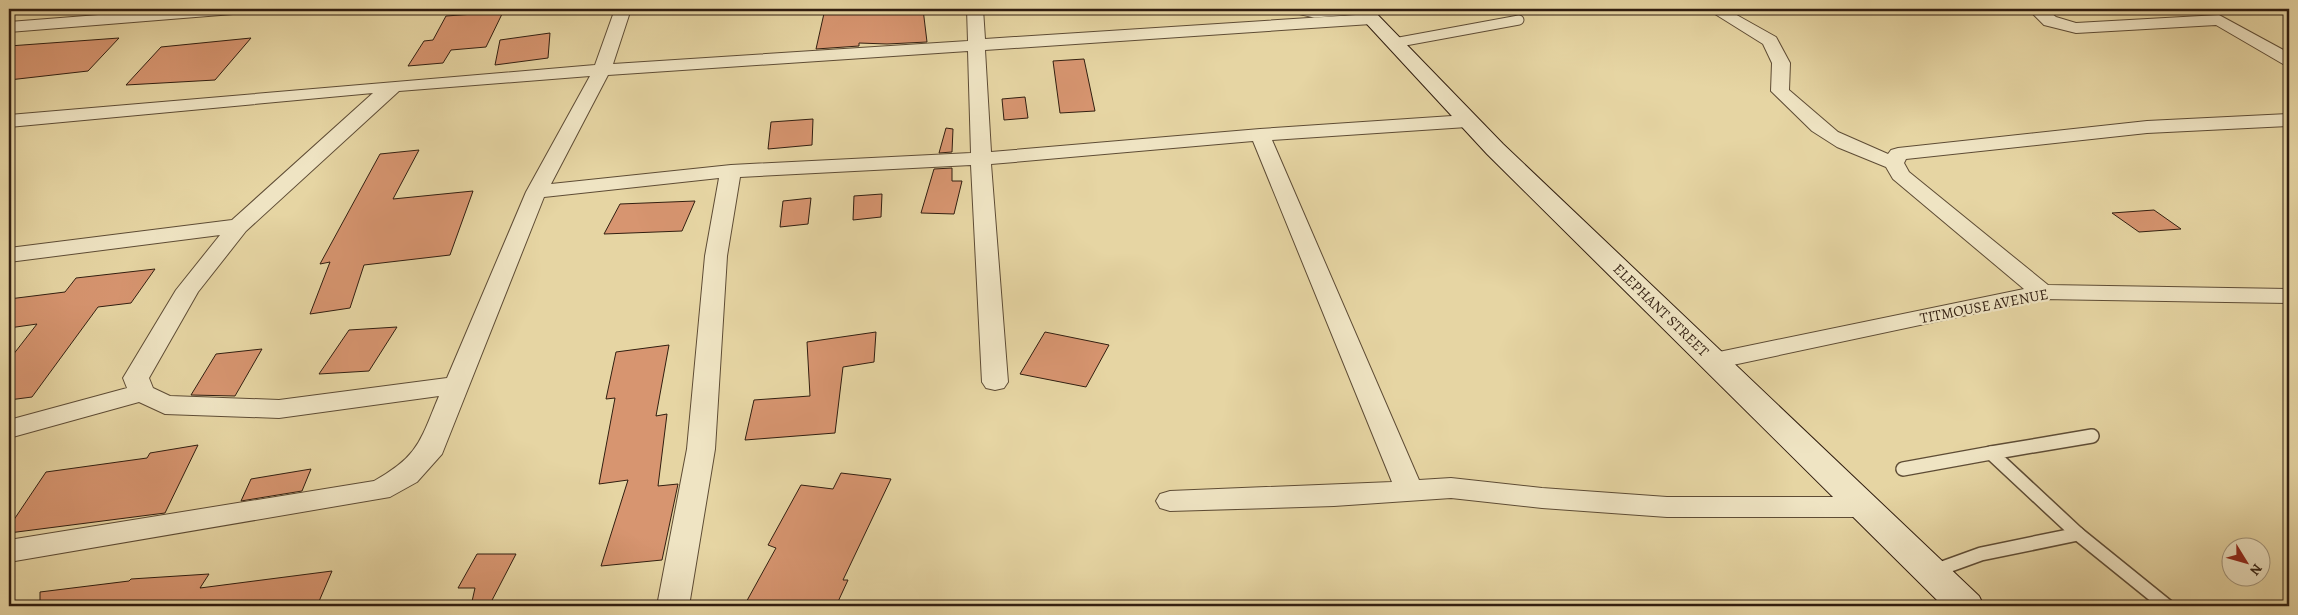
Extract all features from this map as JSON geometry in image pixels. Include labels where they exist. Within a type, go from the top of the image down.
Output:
[{"type":"main road","name":"ELEPHANT STREET","points":[[1365,12],[1468,121],[1862,507],[1966,606]]},
{"type":"street","points":[[9,27],[178,10],[232,9]]},
{"type":"street","points":[[9,550],[380,490],[407,475],[428,454],[536,192],[603,68],[623,9]]},
{"type":"street","points":[[975,9],[978,46],[981,159],[995,382]]},
{"type":"street","points":[[1715,9],[1770,41],[1780,62],[1780,91],[1812,123],[1840,143],[1894,163],[1900,175],[2042,292]]},
{"type":"street","points":[[2036,9],[2050,21],[2076,28],[2219,20],[2289,60]]},
{"type":"street","points":[[9,121],[603,68],[978,46],[1365,12]]},
{"type":"street","points":[[394,86],[378,98],[328,146],[238,226],[188,290],[136,378],[142,393],[165,405],[279,409],[456,385]]},
{"type":"street","points":[[1894,163],[1898,154],[1908,152],[2147,127],[2289,120]]},
{"type":"street","points":[[536,192],[731,171],[981,159],[1260,135],[1468,121]]},
{"type":"street","points":[[1260,135],[1410,491]]},
{"type":"street","points":[[673,606],[701,448],[716,256],[731,171]]},
{"type":"street","points":[[9,255],[238,226]]},
{"type":"street","name":"TITMOUSE AVENUE","points":[[1714,360],[2042,292],[2289,296]]},
{"type":"street","points":[[9,429],[142,393]]},
{"type":"street","points":[[1170,501],[1451,488],[1542,498],[1667,507],[1862,507]]},
{"type":"lane","points":[[1297,9],[1315,13],[1365,12]]},
{"type":"lane","points":[[1394,43],[1519,20]]},
{"type":"lane","points":[[1902,469],[2092,436]]},
{"type":"lane","points":[[1991,453],[2078,534],[2167,606]]},
{"type":"lane","points":[[1930,572],[1981,554],[2078,534]]},
{"type":"building","points":[[825,9],[923,9],[927,42],[859,43],[859,46],[816,49]]},
{"type":"building","points":[[503,12],[486,47],[451,50],[443,63],[408,66],[424,41],[433,40],[446,16]]},
{"type":"building","points":[[550,33],[548,58],[495,65],[500,40]]},
{"type":"building","points":[[119,38],[88,71],[9,80],[9,46]]},
{"type":"building","points":[[251,38],[215,80],[126,85],[161,47]]},
{"type":"building","points":[[1084,59],[1095,111],[1060,113],[1053,61]]},
{"type":"building","points":[[1025,97],[1028,118],[1004,120],[1002,99]]},
{"type":"building","points":[[813,119],[812,145],[768,149],[771,122]]},
{"type":"building","points":[[946,128],[953,129],[952,152],[939,153]]},
{"type":"building","points":[[419,150],[393,199],[473,191],[450,255],[364,265],[350,308],[310,314],[330,262],[320,264],[380,154]]},
{"type":"building","points":[[952,168],[952,181],[962,181],[954,214],[921,213],[934,169]]},
{"type":"building","points":[[882,194],[881,217],[853,220],[854,196]]},
{"type":"building","points":[[811,198],[808,224],[780,227],[783,201]]},
{"type":"building","points":[[695,201],[682,231],[604,234],[620,204]]},
{"type":"building","points":[[2154,210],[2181,229],[2139,232],[2112,213]]},
{"type":"building","points":[[155,269],[131,303],[98,307],[32,397],[9,400],[9,360],[37,324],[9,328],[9,299],[65,292],[76,278]]},
{"type":"building","points":[[397,327],[369,371],[319,374],[349,330]]},
{"type":"building","points":[[876,332],[874,362],[843,367],[835,433],[745,440],[754,400],[810,396],[807,342]]},
{"type":"building","points":[[1045,332],[1109,345],[1086,387],[1020,374]]},
{"type":"building","points":[[669,345],[656,416],[667,414],[658,486],[678,484],[662,560],[601,566],[628,480],[599,484],[615,398],[606,399],[616,352]]},
{"type":"building","points":[[262,349],[235,396],[191,395],[216,354]]},
{"type":"building","points":[[198,445],[165,513],[9,533],[9,527],[46,472],[147,458],[150,453]]},
{"type":"building","points":[[311,469],[302,491],[241,501],[251,479]]},
{"type":"building","points":[[841,473],[891,479],[843,580],[848,580],[836,606],[744,606],[776,548],[768,545],[801,485],[833,489]]},
{"type":"building","points":[[477,554],[516,554],[489,606],[471,606],[475,588],[458,588]]},
{"type":"building","points":[[332,571],[317,606],[40,606],[40,592],[129,581],[131,579],[209,574],[200,588]]}]
